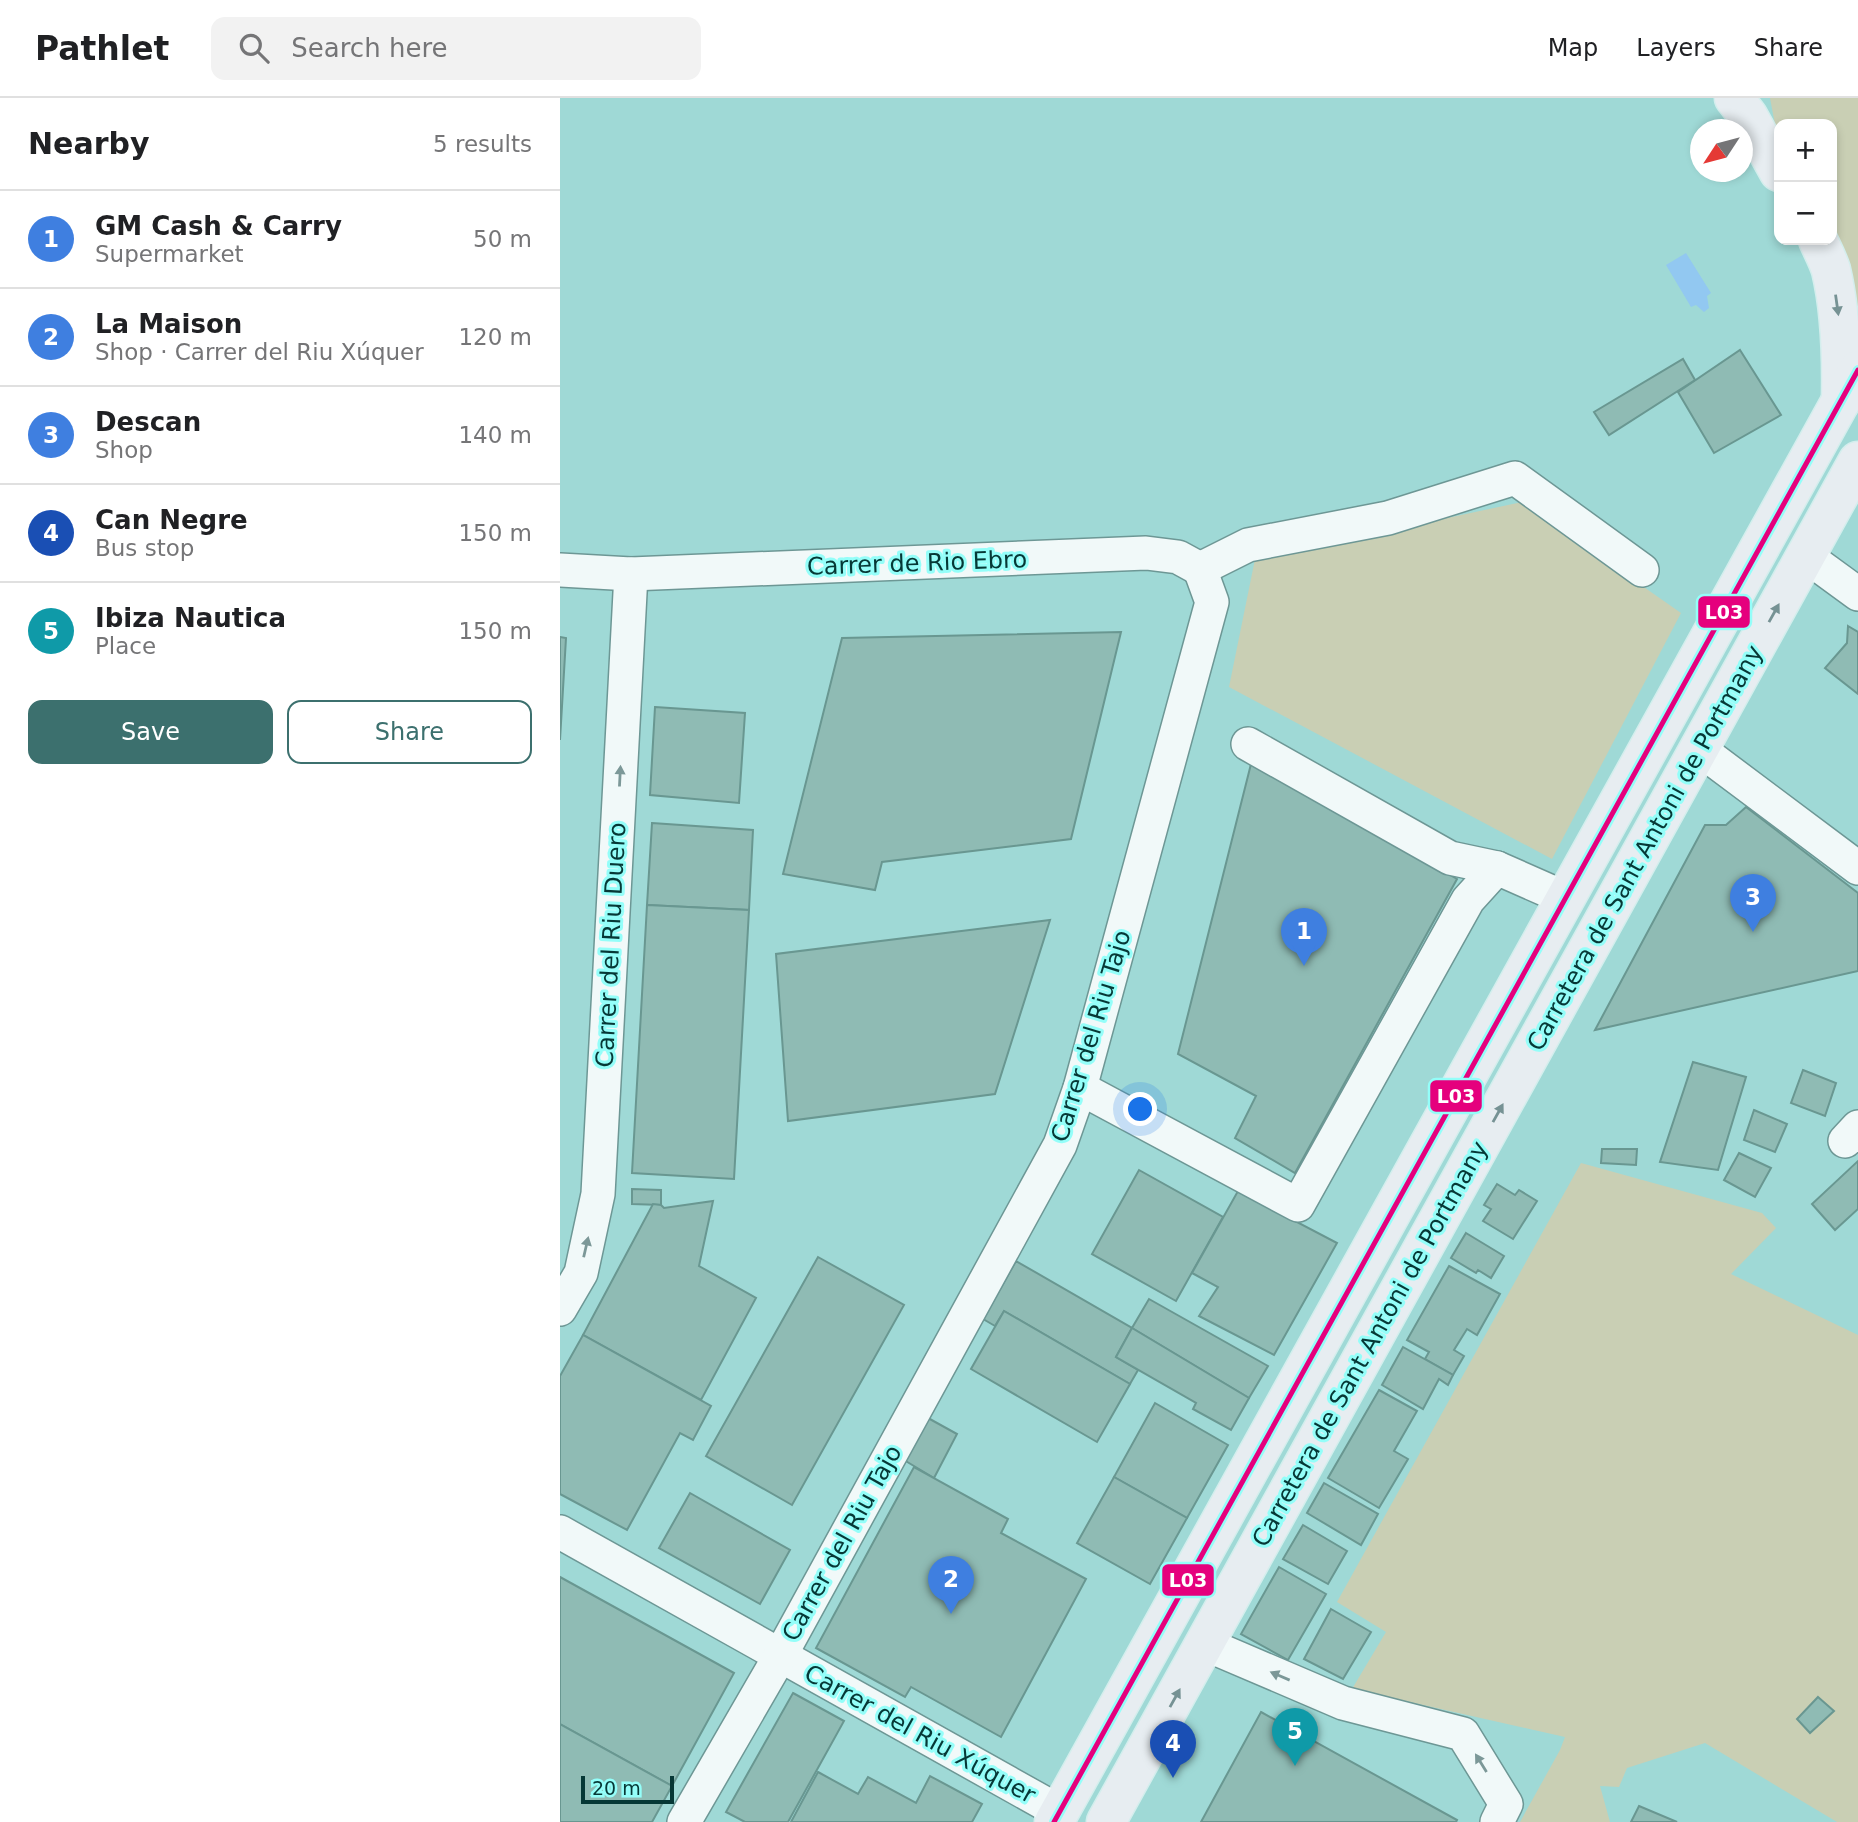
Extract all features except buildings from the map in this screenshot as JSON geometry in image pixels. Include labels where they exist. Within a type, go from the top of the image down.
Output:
[{"type":"main road","points":[[1745,104],[1774,162]]},
{"type":"main road","points":[[1820,245],[1831,267],[1838,307],[1842,360],[1850,385]]},
{"type":"main road","name":"Carretera de Sant Antoni de Portmany","points":[[1057,1817],[1850,385]]},
{"type":"main road","name":"Carretera de Sant Antoni de Portmany","points":[[1106,1822],[1858,461]]},
{"type":"street","points":[[1200,569],[1248,545],[1388,518],[1515,478],[1642,570]]},
{"type":"street","name":"Carrer de Rio Ebro","points":[[560,570],[631,574],[1146,553],[1178,557],[1200,569]]},
{"type":"street","points":[[1806,556],[1858,594]]},
{"type":"street","name":"Carrer del Riu Tajo","points":[[684,1822],[780,1656],[1054,1157],[1080,1088],[1212,603],[1200,569]]},
{"type":"street","name":"Carrer del Riu Duero","points":[[560,1309],[580,1273],[598,1194],[631,574]]},
{"type":"street","points":[[1248,744],[1450,858],[1497,868],[1565,898]]},
{"type":"street","points":[[1699,749],[1858,868]]},
{"type":"street","points":[[1080,1088],[1298,1205],[1468,900],[1497,868]]},
{"type":"street","name":"Carrer del Riu Xúquer","points":[[560,1532],[1057,1817]]},
{"type":"street","points":[[1205,1644],[1343,1703],[1463,1734],[1506,1804],[1497,1822]]},
{"type":"green space","points":[[1770,98],[1858,98],[1858,322],[1834,245],[1837,245],[1837,119],[1774,119]]},
{"type":"green space","points":[[1522,502],[1681,613],[1552,859],[1229,687],[1255,559]]},
{"type":"green space","points":[[1581,1163],[1762,1213],[1776,1228],[1731,1274],[1858,1335],[1858,1822],[1837,1822],[1705,1743],[1627,1768],[1619,1787],[1600,1786],[1610,1822],[1520,1822],[1565,1737],[1352,1689],[1386,1632],[1337,1602]]},
{"type":"water","points":[[1686,253],[1711,293],[1707,296],[1709,308],[1704,312],[1696,305],[1691,307],[1666,265]]},
{"type":"transit line","name":"L03","points":[[1054,1822],[1858,370]]},
{"type":"place","name":"Descan","points":[[1753,932]]},
{"type":"place","name":"GM Cash & Carry","points":[[1304,966]]},
{"type":"place","name":"La Maison","points":[[951,1614]]},
{"type":"place","name":"Ibiza Nautica","points":[[1295,1766]]},
{"type":"place","name":"Can Negre","points":[[1173,1778]]}]
